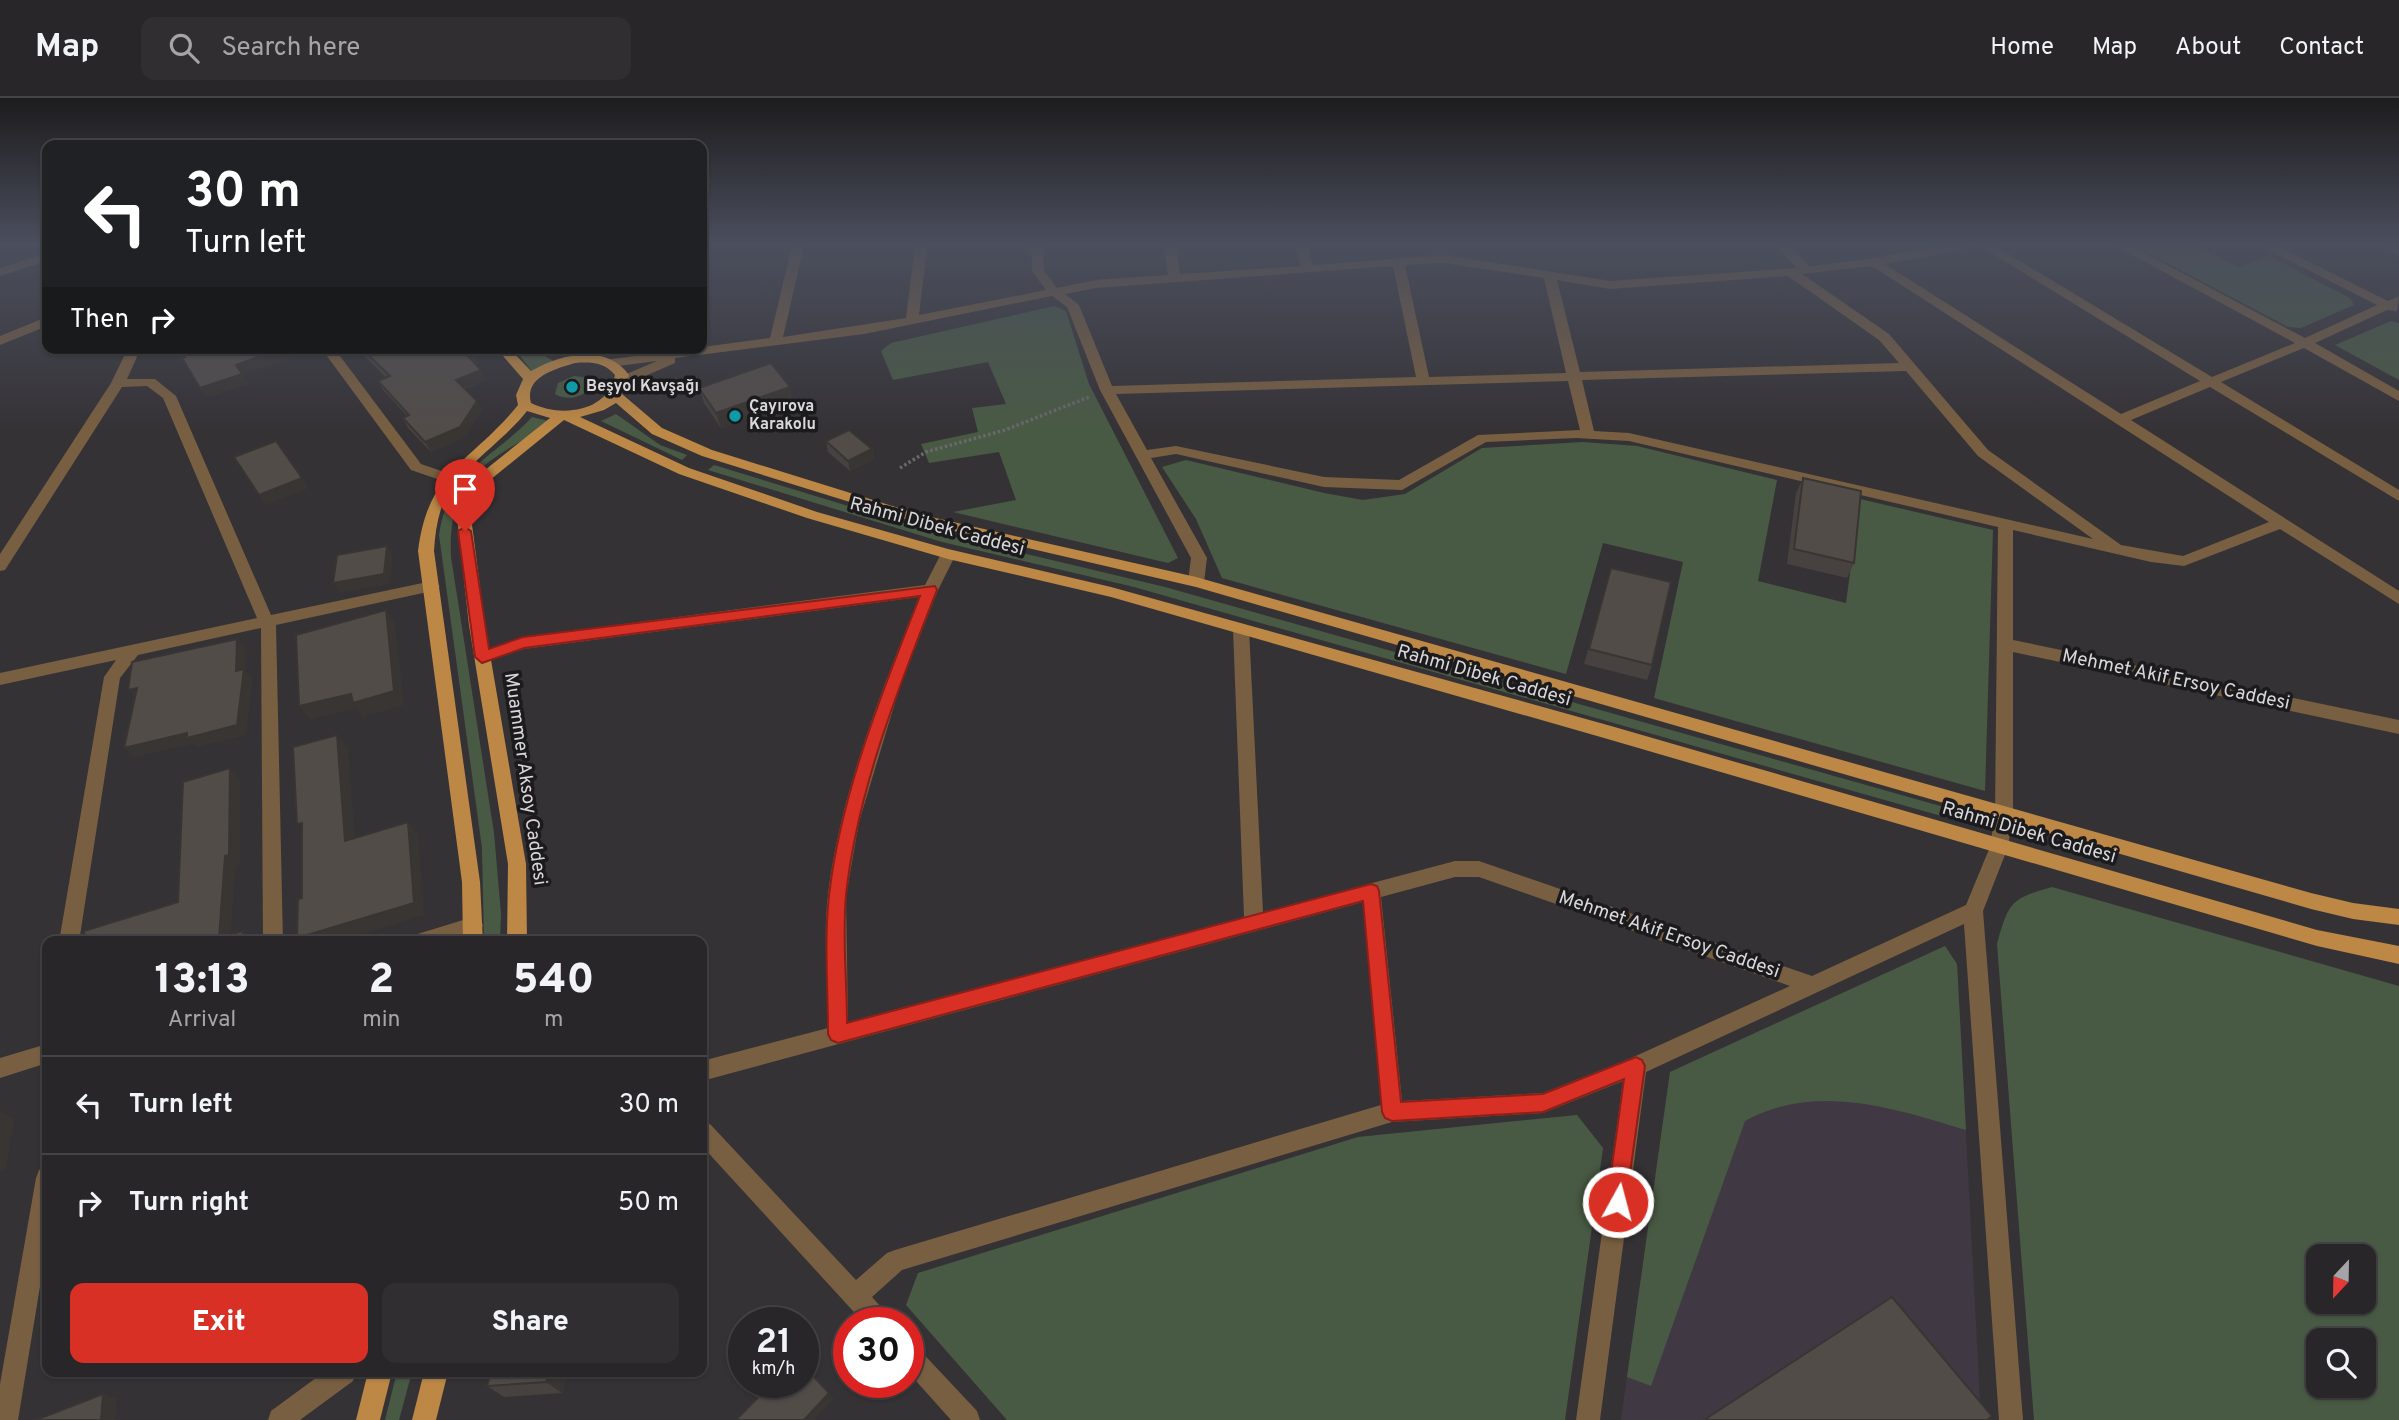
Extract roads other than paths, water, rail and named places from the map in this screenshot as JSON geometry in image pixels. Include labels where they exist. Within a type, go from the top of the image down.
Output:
[{"type":"main road","points":[[510,354],[531,379]]},
{"type":"main road","points":[[569,354],[574,359]]},
{"type":"main road","points":[[473,933],[471,882],[426,551],[427,531],[439,494],[451,479],[509,427],[525,405],[522,394],[531,379],[547,368],[586,354]]},
{"type":"main road","points":[[591,354],[610,363]]},
{"type":"main road","name":"Rahmi Dibek Caddesi","points":[[610,363],[619,369],[618,388],[639,418],[657,431],[707,453],[792,481],[916,519],[1196,582],[2311,901],[2353,911],[2399,917]]},
{"type":"main road","points":[[563,416],[593,409],[618,388]]},
{"type":"main road","name":"Rahmi Dibek Caddesi","points":[[525,405],[546,415],[563,416],[719,485],[825,519],[948,554],[1111,592],[2317,938],[2399,956]]},
{"type":"main road","name":"Muammer Aksoy Caddesi","points":[[517,936],[517,864],[482,657],[465,531],[467,504],[473,491],[499,464],[563,416]]},
{"type":"main road","points":[[368,1420],[379,1377]]},
{"type":"main road","points":[[424,1420],[435,1377]]},
{"type":"street","points":[[776,341],[783,308]]},
{"type":"street","points":[[912,320],[913,308]]},
{"type":"street","points":[[707,349],[863,330],[972,308]]},
{"type":"street","points":[[1074,308],[1107,390],[1199,558],[1196,582]]},
{"type":"street","points":[[1407,308],[1423,381]]},
{"type":"street","points":[[1558,308],[1588,435]]},
{"type":"street","points":[[1842,308],[1884,337],[1983,453],[2122,552]]},
{"type":"street","points":[[1945,308],[2399,598]]},
{"type":"street","points":[[2087,308],[2399,496]]},
{"type":"street","points":[[2238,308],[2399,397]]},
{"type":"street","points":[[2118,420],[2305,343],[2380,308]]},
{"type":"street","points":[[0,341],[42,323]]},
{"type":"street","points":[[0,566],[118,383],[132,354]]},
{"type":"street","points":[[331,354],[416,467],[451,479]]},
{"type":"street","points":[[610,363],[672,354]]},
{"type":"street","points":[[618,388],[682,354]]},
{"type":"street","points":[[1107,390],[1911,367]]},
{"type":"street","points":[[118,383],[150,382],[169,396],[270,630],[273,936]]},
{"type":"street","points":[[1142,455],[1177,450],[1324,482],[1402,485],[1483,438],[1588,435],[1629,438],[2122,552],[2184,561],[2280,523]]},
{"type":"street","points":[[2006,525],[2004,813],[1999,847],[1973,911],[2011,1420]]},
{"type":"street","points":[[838,1034],[838,897],[850,822],[892,685],[930,590],[948,554]]},
{"type":"street","points":[[0,680],[432,586]]},
{"type":"street","points":[[482,657],[523,643],[930,590]]},
{"type":"street","points":[[1241,629],[1254,922]]},
{"type":"street","name":"Mehmet Akif Ersoy Caddesi","points":[[2005,644],[2399,727]]},
{"type":"street","points":[[70,936],[112,677],[132,651]]},
{"type":"street","name":"Mehmet Akif Ersoy Caddesi","points":[[707,1070],[1455,869],[1479,869],[1813,985]]},
{"type":"street","points":[[1371,891],[1392,1112]]},
{"type":"street","points":[[856,1296],[895,1261],[1392,1112],[1543,1103],[1636,1066],[1973,911]]},
{"type":"street","points":[[455,936],[473,933]]},
{"type":"street","points":[[0,1068],[42,1055]]},
{"type":"street","points":[[1588,1420],[1636,1066]]},
{"type":"street","points":[[707,1136],[866,1307]]},
{"type":"street","points":[[6,1420],[42,1208]]},
{"type":"street","points":[[924,1372],[968,1420]]},
{"type":"street","points":[[279,1420],[337,1377]]},
{"type":"place","name":"Beşyol Kavşağı","points":[[572,387]]},
{"type":"place","name":"Çayırova Karakolu","points":[[735,416]]}]
